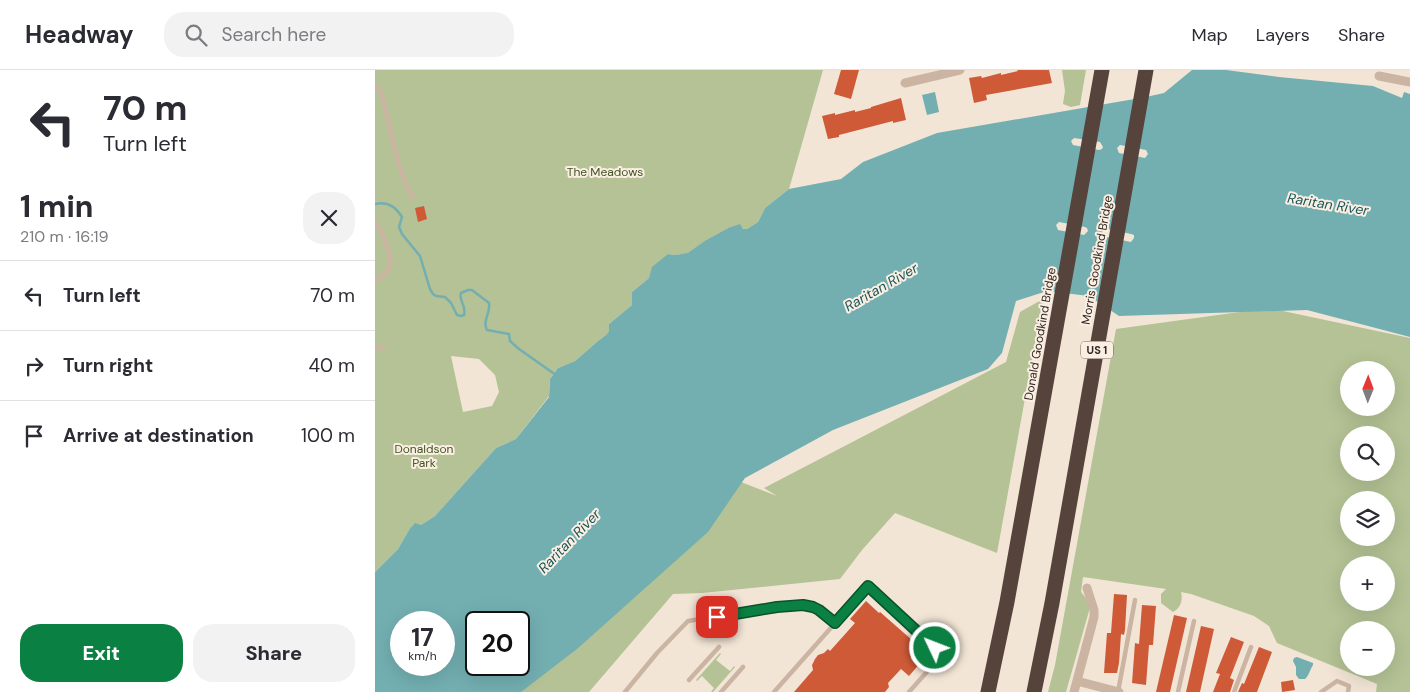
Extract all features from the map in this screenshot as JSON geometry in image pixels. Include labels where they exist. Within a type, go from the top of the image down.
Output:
[{"type":"highway","name":"Donald Goodkind Bridge","points":[[988,692],[1007,602],[1102,70]]},
{"type":"highway","name":"Morris Goodkind Bridge","points":[[1034,692],[1052,603],[1146,70]]},
{"type":"street","points":[[905,83],[960,70]]},
{"type":"street","points":[[1379,76],[1410,82]]},
{"type":"street","points":[[1074,692],[1095,610],[1087,588]]},
{"type":"street","points":[[1077,681],[1115,692]]},
{"type":"lane","points":[[375,86],[381,92],[401,168],[413,198]]},
{"type":"lane","points":[[375,222],[390,251],[391,259],[389,269],[375,281]]},
{"type":"lane","points":[[375,349],[383,347]]},
{"type":"lane","points":[[774,692],[868,586],[942,655],[909,692]]},
{"type":"lane","points":[[1115,692],[1135,600]]},
{"type":"lane","points":[[625,692],[657,653],[688,621],[777,607],[803,605],[819,610],[835,623]]},
{"type":"lane","points":[[1178,692],[1194,620]]},
{"type":"lane","points":[[689,680],[719,647]]},
{"type":"lane","points":[[1234,692],[1251,647]]},
{"type":"lane","points":[[721,692],[743,667]]},
{"type":"lane","points":[[1321,692],[1337,681],[1349,686],[1348,692]]},
{"type":"green space","name":"The Meadows","points":[[375,70],[823,70],[789,189],[765,208],[758,222],[747,229],[728,228],[706,240],[688,254],[668,254],[649,278],[632,292],[632,305],[609,324],[609,331],[606,335],[575,361],[558,368],[550,379],[549,396],[516,439],[496,448],[435,516],[409,530],[398,549],[375,572]],"holes":[[[451,356],[479,359],[495,375],[499,392],[492,406],[463,412]]]},
{"type":"green space","points":[[1062,70],[1086,70],[1080,105],[1071,107],[1063,104],[1065,91]]},
{"type":"green space","points":[[1043,299],[997,553],[895,513],[862,550],[840,579],[702,593],[673,594],[589,692],[494,692],[513,676],[530,676],[530,661],[741,482],[777,496],[764,488],[1006,362],[1020,312]]},
{"type":"green space","points":[[1269,308],[1410,338],[1410,692],[1376,692],[1377,684],[1357,676],[1395,676],[1395,621],[1340,621],[1340,669],[1277,643],[1269,626],[1254,616],[1181,592],[1181,604],[1173,612],[1161,603],[1161,594],[1166,589],[1083,577],[1081,592],[1089,602],[1089,611],[1066,692],[1048,692],[1055,665],[1116,329]]},
{"type":"green space","points":[[720,653],[716,660],[730,671],[735,667],[711,692],[714,688],[702,676],[696,680]]},
{"type":"water","name":"Raritan River","points":[[1192,70],[1226,70],[1373,86],[1402,98],[1404,92],[1410,94],[1410,337],[1307,310],[1119,316],[1089,296],[1047,291],[1016,301],[1002,353],[988,369],[833,430],[745,478],[708,532],[577,649],[521,692],[375,692],[375,572],[398,549],[415,523],[421,525],[435,516],[496,448],[516,439],[549,397],[550,379],[558,368],[575,361],[606,335],[609,331],[609,324],[632,305],[632,292],[649,278],[652,267],[668,254],[688,253],[706,240],[740,224],[743,229],[747,229],[758,222],[765,208],[789,189],[841,179],[863,162],[937,133],[1164,93]]},
{"type":"water","points":[[935,92],[939,112],[927,115],[922,95]]},
{"type":"water","points":[[1297,657],[1313,663],[1305,679],[1299,679],[1296,675],[1296,667],[1293,661]]},
{"type":"pier","points":[[1074,138],[1100,142],[1103,147],[1099,150],[1073,145],[1071,141]]},
{"type":"pier","points":[[1120,145],[1146,150],[1148,154],[1145,158],[1119,153],[1117,148]]},
{"type":"pier","points":[[1059,222],[1085,227],[1088,231],[1084,235],[1058,230],[1056,225]]},
{"type":"pier","points":[[1108,229],[1134,235],[1134,238],[1131,242],[1103,236],[1102,232]]},
{"type":"building","points":[[841,70],[859,70],[851,99],[834,94]]},
{"type":"building","points":[[1017,70],[1049,70],[1052,83],[986,95],[987,100],[974,103],[969,78],[981,76],[982,78],[1001,73],[1001,75]]},
{"type":"building","points":[[901,98],[906,120],[893,123],[893,121],[828,139],[822,116],[855,110],[855,112]]},
{"type":"building","points":[[424,206],[427,219],[418,222],[415,208]]},
{"type":"building","points":[[1114,594],[1127,595],[1125,630],[1124,635],[1121,634],[1117,673],[1104,673],[1107,633],[1111,633]]},
{"type":"building","points":[[866,601],[928,654],[909,676],[901,669],[888,683],[889,687],[885,692],[794,692],[813,670],[812,665],[818,655],[828,649],[830,651],[855,623],[850,619]]},
{"type":"building","points":[[1142,605],[1156,606],[1153,645],[1149,645],[1146,685],[1132,683],[1135,643],[1139,644]]},
{"type":"building","points":[[1174,615],[1187,618],[1170,692],[1156,692]]},
{"type":"building","points":[[1201,626],[1214,629],[1200,692],[1186,692]]},
{"type":"building","points":[[1231,637],[1244,642],[1230,678],[1234,680],[1230,692],[1213,692],[1220,674],[1216,673]]},
{"type":"building","points":[[1259,647],[1272,652],[1257,692],[1238,692],[1242,683],[1244,684]]},
{"type":"building","points":[[1293,680],[1295,690],[1282,692],[1281,682]]},
{"type":"waterway","points":[[375,204],[383,203],[391,206],[402,217],[399,227],[402,234],[420,256],[433,294],[445,297],[451,303],[457,315],[461,316],[465,312],[460,296],[461,293],[472,290],[489,303],[485,323],[487,330],[509,334],[510,341],[519,349],[556,375]]},
{"type":"route","points":[[717,617],[777,607],[803,605],[819,610],[835,623],[868,586],[935,648]]},
{"type":"park label","name":"Donaldson Park","points":[[424,456]]}]
